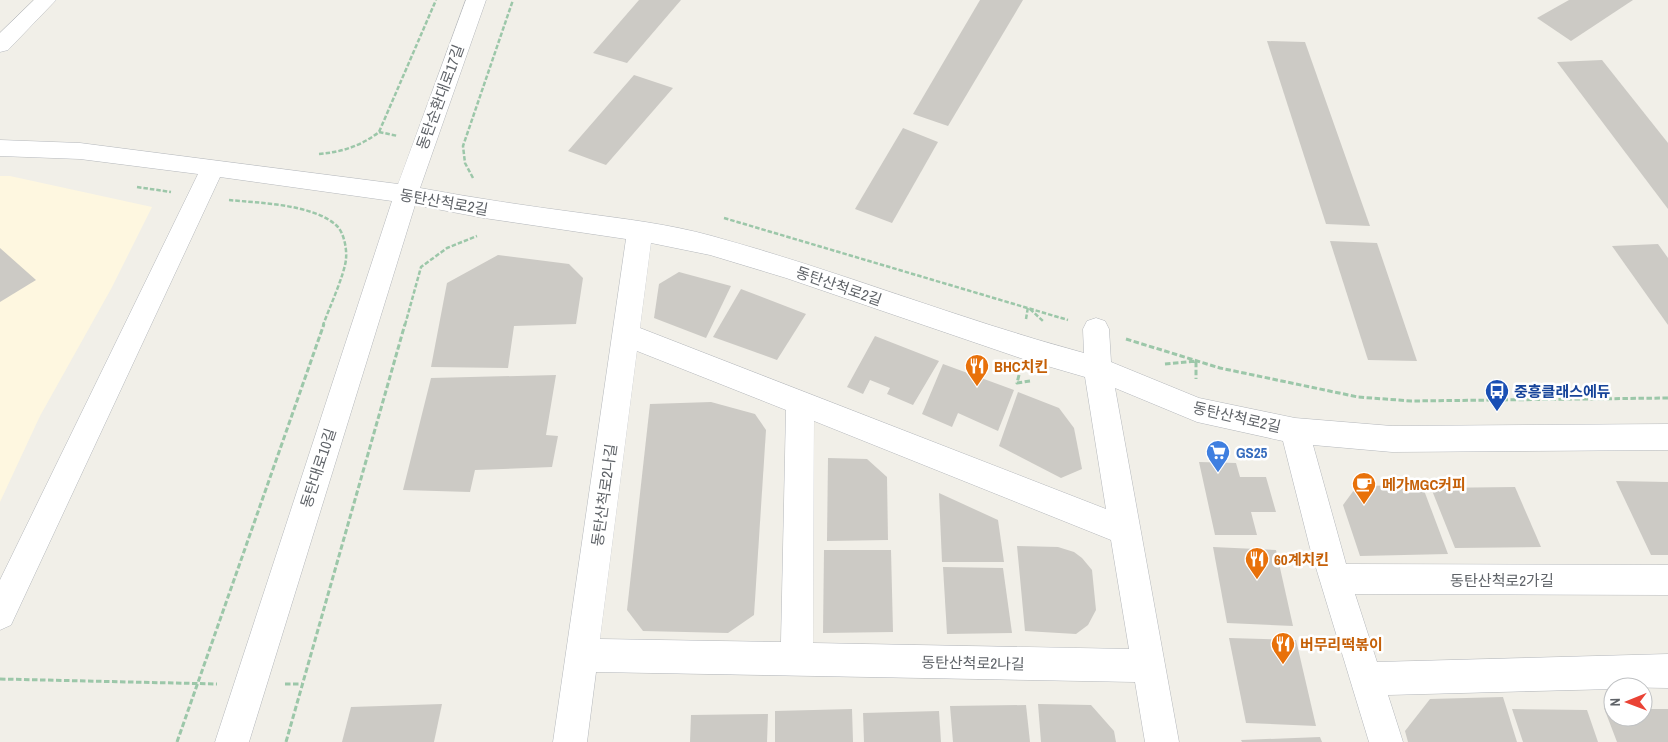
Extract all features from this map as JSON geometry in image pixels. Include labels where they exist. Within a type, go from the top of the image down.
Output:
[{"type":"street","points":[[0,45],[46,0]]},
{"type":"street","name":"동탄순환대로17길","points":[[406,194],[427,130],[476,0]]},
{"type":"street","name":"동탄산척로2길","points":[[0,148],[80,151],[212,167],[406,194],[484,209],[640,231],[710,245],[1023,348],[1098,369],[1197,410],[1295,431],[1392,439],[1668,436]]},
{"type":"street","points":[[0,614],[200,196],[212,167]]},
{"type":"street","name":"동탄대로10길","points":[[232,742],[406,194]]},
{"type":"street","name":"동탄산척로2나길","points":[[570,742],[640,231]]},
{"type":"street","points":[[1096,329],[1098,369],[1162,742]]},
{"type":"street","points":[[626,334],[1125,530]]},
{"type":"street","points":[[797,660],[800,403]]},
{"type":"street","points":[[1295,431],[1302,463],[1335,579],[1386,742]]},
{"type":"street","name":"동탄산척로2가길","points":[[1335,579],[1668,580]]},
{"type":"street","name":"동탄산척로2나길","points":[[582,656],[1149,666]]},
{"type":"street","points":[[1366,679],[1668,671]]},
{"type":"path","points":[[339,152],[369,140],[379,132],[436,0]]},
{"type":"path","points":[[463,146],[513,0]]},
{"type":"path","points":[[133,186],[313,211],[338,227],[344,240],[346,260],[177,742]]},
{"type":"path","points":[[286,742],[422,267],[434,255],[450,246],[478,236]]},
{"type":"path","points":[[1096,329],[1220,368],[1358,397],[1412,401],[1668,398]]},
{"type":"path","points":[[0,679],[198,684]]},
{"type":"shaded area","points":[[0,176],[10,176],[152,207],[111,289],[40,416],[0,502]]},
{"type":"building","points":[[639,0],[681,0],[627,63],[593,53]]},
{"type":"building","points":[[980,0],[1023,0],[948,126],[913,114]]},
{"type":"building","points":[[1569,0],[1633,0],[1571,41],[1537,18]]},
{"type":"building","points":[[1267,41],[1305,42],[1370,226],[1326,224]]},
{"type":"building","points":[[1602,60],[1668,143],[1668,209],[1557,62]]},
{"type":"building","points":[[634,75],[673,88],[606,165],[568,151]]},
{"type":"building","points":[[903,128],[938,142],[892,223],[855,209]]},
{"type":"building","points":[[1330,241],[1377,243],[1417,361],[1368,360]]},
{"type":"building","points":[[1658,244],[1668,258],[1668,325],[1612,246]]},
{"type":"building","points":[[0,248],[36,280],[0,302]]},
{"type":"building","points":[[498,255],[569,264],[583,278],[576,324],[514,326],[508,368],[431,367],[447,283]]},
{"type":"building","points":[[679,272],[731,286],[706,338],[654,318],[659,284]]},
{"type":"building","points":[[741,289],[806,314],[777,360],[713,337]]},
{"type":"building","points":[[875,336],[939,361],[913,405],[887,394],[890,388],[870,380],[863,394],[847,387]]},
{"type":"building","points":[[943,364],[1014,390],[998,431],[958,413],[952,427],[922,414]]},
{"type":"building","points":[[556,375],[546,435],[558,436],[552,467],[475,470],[470,492],[403,490],[431,378]]},
{"type":"building","points":[[1018,392],[1059,408],[1074,428],[1082,469],[1061,478],[999,446]]},
{"type":"building","points":[[711,402],[755,414],[766,430],[754,615],[728,633],[643,631],[627,610],[650,404]]},
{"type":"building","points":[[828,458],[867,459],[887,477],[888,540],[827,541]]},
{"type":"building","points":[[1199,462],[1236,463],[1240,477],[1266,477],[1276,512],[1251,512],[1257,535],[1215,535]]},
{"type":"building","points":[[1616,481],[1668,482],[1668,555],[1651,555]]},
{"type":"building","points":[[1422,485],[1448,554],[1360,556],[1343,505],[1357,486]]},
{"type":"building","points":[[1515,487],[1541,547],[1455,548],[1431,488]]},
{"type":"building","points":[[939,493],[998,520],[1004,562],[942,562]]},
{"type":"building","points":[[1017,546],[1058,547],[1074,552],[1082,558],[1092,570],[1096,610],[1088,625],[1076,634],[1025,631]]},
{"type":"building","points":[[1213,547],[1276,550],[1293,626],[1227,623]]},
{"type":"building","points":[[824,550],[891,550],[893,632],[823,633]]},
{"type":"building","points":[[943,567],[1003,568],[1012,633],[947,634]]},
{"type":"building","points":[[1229,638],[1296,640],[1316,726],[1246,723]]},
{"type":"building","points":[[1503,697],[1517,742],[1408,742],[1405,731],[1430,699]]},
{"type":"building","points":[[442,704],[434,742],[342,742],[351,707]]},
{"type":"building","points":[[1038,704],[1091,705],[1114,731],[1116,742],[1041,742]]},
{"type":"building","points":[[1026,705],[1030,742],[953,742],[950,706]]},
{"type":"building","points":[[852,709],[853,742],[775,742],[775,711]]},
{"type":"building","points":[[1512,709],[1587,710],[1598,742],[1523,742]]},
{"type":"building","points":[[1653,709],[1668,709],[1668,742],[1617,742],[1611,727],[1653,727]]},
{"type":"building","points":[[939,711],[941,742],[864,742],[863,713]]},
{"type":"building","points":[[768,714],[767,742],[690,742],[691,715]]},
{"type":"building","points":[[1320,737],[1322,742],[1242,742],[1241,740]]},
{"type":"place","name":"BHC치킨","points":[[977,387]]},
{"type":"place","name":"중흥클래스에듀","points":[[1497,412]]},
{"type":"place","name":"GS25","points":[[1218,473]]},
{"type":"place","name":"메가MGC커피","points":[[1364,505]]},
{"type":"place","name":"60계치킨","points":[[1257,580]]},
{"type":"place","name":"버무리떡볶이","points":[[1283,665]]}]
